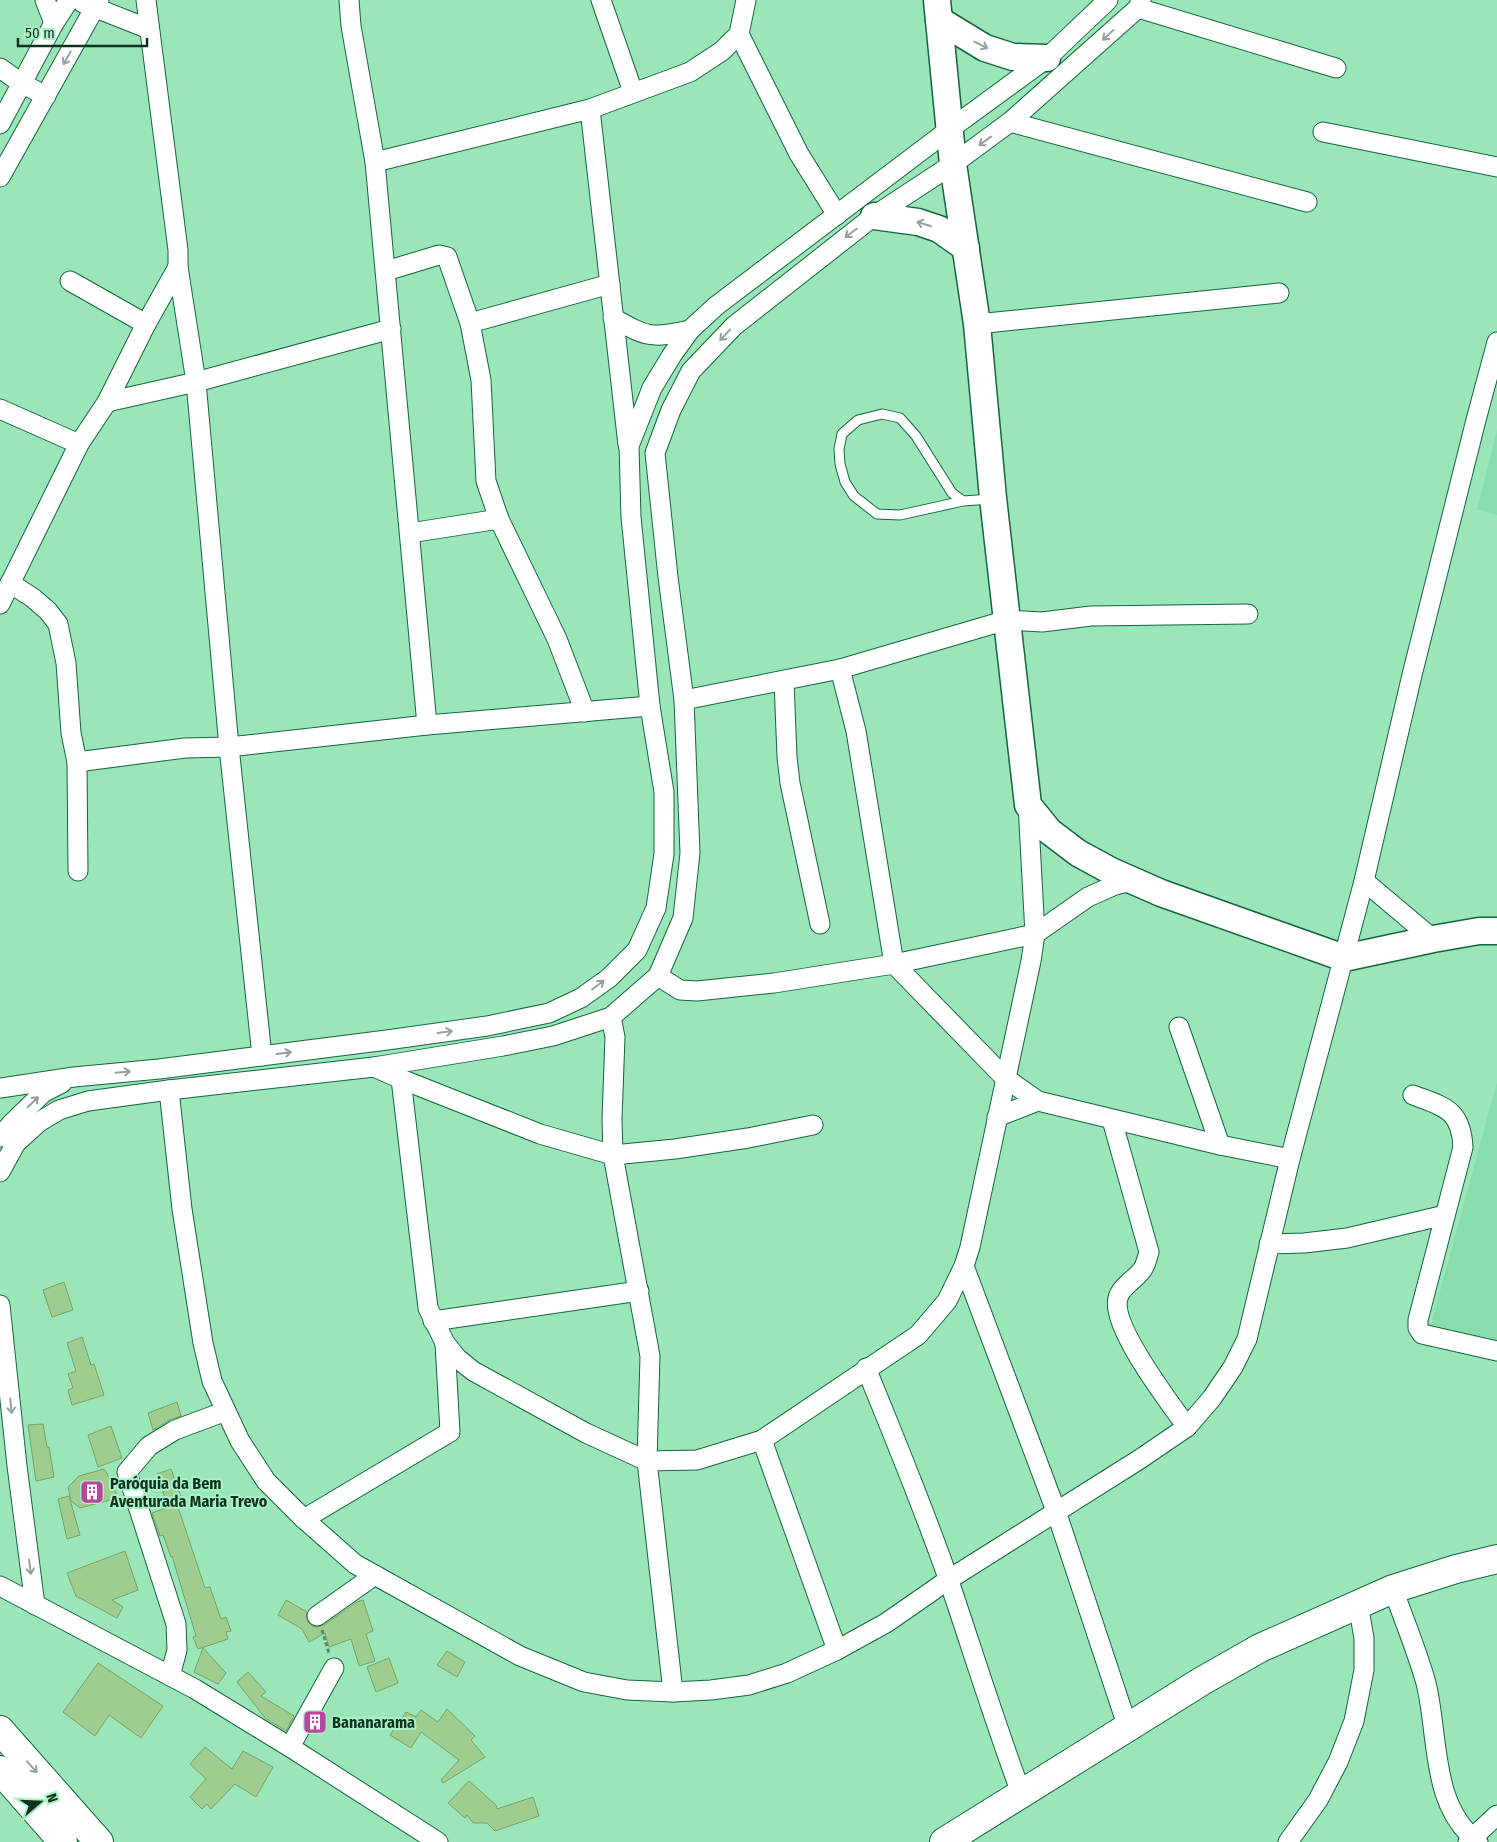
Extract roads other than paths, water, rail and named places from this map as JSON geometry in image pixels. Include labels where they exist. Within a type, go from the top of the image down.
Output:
[{"type":"main road","points":[[944,1842],[1260,1648],[1393,1589],[1456,1569],[1497,1559]]},
{"type":"main road","points":[[0,1730],[99,1842]]},
{"type":"main road","points":[[0,1770],[63,1842]]},
{"type":"street","points":[[45,0],[54,23]]},
{"type":"street","points":[[0,124],[54,23],[69,0]]},
{"type":"street","points":[[77,0],[97,4],[149,29]]},
{"type":"street","points":[[146,0],[178,250],[178,267],[196,382],[229,747],[262,1056]]},
{"type":"street","points":[[350,0],[351,26],[375,162],[427,724]]},
{"type":"street","points":[[601,0],[633,92]]},
{"type":"street","points":[[375,162],[590,108],[690,72],[722,51],[739,34],[746,0]]},
{"type":"street","points":[[628,446],[652,388],[690,330],[716,306],[1047,58],[1108,0]]},
{"type":"street","points":[[0,177],[97,4]]},
{"type":"street","points":[[0,1172],[16,1143],[39,1122],[58,1110],[88,1101],[374,1067],[553,1036],[611,1017],[658,976],[683,918],[690,853],[684,700],[668,577],[655,453],[671,410],[691,371],[734,326],[874,216],[953,164],[1010,122],[1139,4],[1336,68]]},
{"type":"street","points":[[938,10],[985,48],[1013,58],[1047,58]]},
{"type":"street","points":[[401,1079],[428,1308],[445,1343],[457,1358],[473,1371],[586,1433],[647,1461],[697,1460],[762,1440],[866,1368],[918,1335],[947,1301],[964,1266],[970,1247],[1031,961],[1035,934],[1028,805],[993,498],[977,324],[953,164],[938,10]]},
{"type":"street","points":[[739,34],[798,154],[837,215]]},
{"type":"street","points":[[0,68],[21,83],[46,96]]},
{"type":"street","points":[[0,1088],[74,1076],[159,1069],[478,1027],[549,1013],[581,998],[609,978],[637,950],[656,908],[664,854],[664,792],[650,706],[631,517],[628,446],[590,108]]},
{"type":"street","points":[[1010,122],[1307,202]]},
{"type":"street","points":[[1323,132],[1497,167]]},
{"type":"street","points":[[874,216],[925,224],[939,229],[966,248]]},
{"type":"street","points":[[386,271],[439,254],[447,257],[470,323],[481,380],[486,481],[499,519],[557,639],[585,712]]},
{"type":"street","points":[[78,871],[77,762],[71,733],[66,663],[58,624],[48,611],[33,598],[4,594],[79,444],[108,402],[146,324],[178,267]]},
{"type":"street","points":[[70,281],[146,324]]},
{"type":"street","points":[[470,323],[610,284]]},
{"type":"street","points":[[977,324],[1279,294]]},
{"type":"street","points":[[613,318],[638,332],[650,336],[664,336],[690,330]]},
{"type":"street","points":[[108,402],[196,382],[391,329]]},
{"type":"street","points":[[169,1090],[182,1209],[203,1343],[212,1381],[240,1441],[266,1481],[304,1519],[355,1564],[520,1656],[584,1682],[627,1690],[673,1692],[749,1685],[787,1673],[837,1650],[886,1622],[948,1580],[1140,1459],[1187,1427],[1212,1398],[1233,1367],[1247,1339],[1290,1160],[1364,881],[1410,684],[1497,342]]},
{"type":"street","points":[[0,409],[79,444]]},
{"type":"street","points":[[410,533],[499,519]]},
{"type":"street","points":[[684,700],[840,669],[1007,620],[1042,622],[1091,616],[1248,614]]},
{"type":"street","points":[[840,669],[856,731],[894,964],[1006,1078],[1038,1101],[1220,1146],[1290,1160]]},
{"type":"street","points":[[784,681],[787,757],[790,782],[820,924]]},
{"type":"street","points":[[77,762],[185,748],[229,747],[427,724],[650,706]]},
{"type":"street","points":[[1028,805],[1049,831],[1078,853],[1111,871],[1160,893],[1344,958],[1433,939],[1479,931],[1497,931]]},
{"type":"street","points":[[658,976],[680,990],[697,991],[774,983],[894,964],[1035,934],[1088,897],[1114,885],[1133,881]]},
{"type":"street","points":[[1364,881],[1433,939]]},
{"type":"street","points":[[611,1017],[615,1037],[612,1119],[613,1155],[650,1356],[647,1461],[673,1692]]},
{"type":"street","points":[[1179,1027],[1220,1146]]},
{"type":"street","points":[[374,1067],[540,1134],[613,1155],[748,1138],[813,1125]]},
{"type":"street","points":[[0,1137],[44,1092],[74,1076]]},
{"type":"street","points":[[1413,1095],[1446,1108],[1457,1119],[1462,1133],[1463,1147],[1418,1320],[1418,1328],[1422,1334],[1497,1350]]},
{"type":"street","points":[[997,1117],[1038,1101]]},
{"type":"street","points":[[1112,1120],[1149,1252],[1144,1268],[1121,1290],[1117,1306],[1127,1338],[1138,1358],[1187,1427]]},
{"type":"street","points":[[1270,1244],[1304,1243],[1347,1238],[1446,1215]]},
{"type":"street","points":[[964,1266],[1056,1511],[1128,1728]]},
{"type":"street","points":[[433,1321],[639,1291]]},
{"type":"street","points":[[0,1305],[17,1466],[35,1605]]},
{"type":"street","points":[[304,1519],[450,1432],[445,1343]]},
{"type":"street","points":[[866,1368],[914,1486],[1021,1794]]},
{"type":"street","points":[[170,1676],[177,1650],[176,1624],[127,1472],[149,1446],[175,1430],[226,1411]]},
{"type":"street","points":[[762,1440],[837,1650]]},
{"type":"street","points":[[317,1616],[375,1575]]},
{"type":"street","points":[[0,1586],[195,1689],[290,1747],[438,1842]]},
{"type":"street","points":[[1393,1589],[1432,1708],[1443,1789],[1453,1814],[1473,1840],[1497,1815]]},
{"type":"street","points":[[1288,1842],[1318,1800],[1338,1762],[1354,1721],[1364,1670],[1364,1638],[1358,1604]]},
{"type":"street","points":[[290,1747],[334,1668]]},
{"type":"lane","points":[[963,501],[952,493],[916,436],[900,418],[882,414],[858,420],[842,434],[839,449],[840,464],[845,482],[854,496],[877,514],[900,515],[963,501],[993,498]]},
{"type":"place","name":"Paróquia da Bem Aventurada Maria Trevo","points":[[92,1492]]},
{"type":"place","name":"Bananarama","points":[[315,1722]]}]
